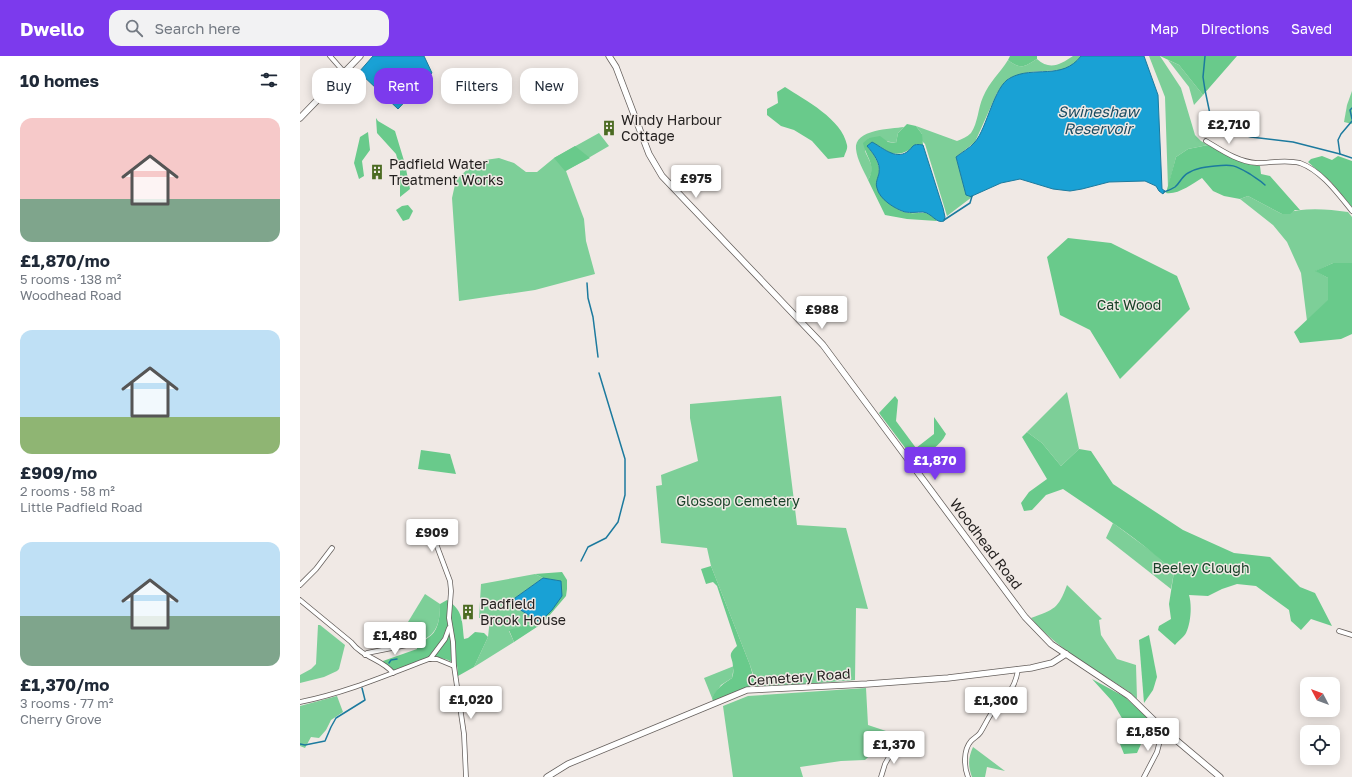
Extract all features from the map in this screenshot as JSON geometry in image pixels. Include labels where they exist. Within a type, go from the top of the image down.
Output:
[{"type":"main road","points":[[348,68],[360,56]]},
{"type":"main road","name":"Woodhead Road","points":[[609,56],[616,67],[649,154],[662,176],[818,339],[1025,617],[1051,644],[1129,696],[1164,729],[1220,777]]},
{"type":"main road","points":[[300,118],[313,104]]},
{"type":"main road","name":"Cemetery Road","points":[[547,777],[568,764],[746,690],[933,679],[1018,669],[1052,663],[1066,654]]},
{"type":"street","points":[[330,56],[340,68]]},
{"type":"street","points":[[1206,141],[1231,155],[1246,161],[1258,163],[1286,161],[1301,164],[1324,178],[1352,211]]},
{"type":"street","points":[[429,525],[450,581],[451,591],[449,618],[463,727],[466,777]]},
{"type":"street","points":[[300,585],[316,569],[332,548]]},
{"type":"street","points":[[300,600],[365,655],[390,668],[393,673]]},
{"type":"street","points":[[430,659],[445,639],[450,628]]},
{"type":"street","points":[[1339,631],[1352,635]]},
{"type":"street","points":[[365,655],[367,653],[417,643]]},
{"type":"street","points":[[300,702],[322,697],[430,659],[437,659],[454,666]]},
{"type":"street","points":[[968,777],[966,771],[966,751],[970,742],[979,734],[991,715],[1010,692],[1015,684],[1018,669]]},
{"type":"street","points":[[1144,777],[1157,752],[1164,729]]},
{"type":"street","points":[[881,777],[885,764],[894,748]]},
{"type":"green space","points":[[1010,56],[1037,56],[1037,59],[1026,65],[1019,66],[1008,60]]},
{"type":"green space","points":[[1073,56],[1081,56],[1075,63],[1062,70],[1029,72],[1009,78],[997,93],[975,142],[956,157],[966,194],[972,197],[947,216],[925,144],[922,141],[922,134],[916,126],[957,141],[966,137],[971,133],[975,125],[981,101],[985,92],[1008,60],[1019,66],[1026,65],[1037,59],[1046,65],[1055,65],[1064,62]]},
{"type":"green space","points":[[1149,56],[1160,56],[1181,88],[1195,135],[1208,145],[1188,149],[1176,157],[1168,188],[1165,97]]},
{"type":"green space","points":[[1160,56],[1237,56],[1203,95],[1179,65]]},
{"type":"green space","points":[[1168,60],[1179,65],[1203,95],[1194,105],[1189,87]]},
{"type":"green space","points":[[785,87],[822,111],[838,127],[844,136],[847,145],[847,150],[844,157],[828,159],[812,141],[794,130],[781,126],[767,115],[767,109],[778,103],[777,92]]},
{"type":"green space","points":[[1352,91],[1352,124],[1344,122],[1347,105]]},
{"type":"green space","points":[[376,118],[378,121],[395,131],[405,164],[410,189],[400,197],[400,169],[396,154],[377,133]]},
{"type":"green space","points":[[907,124],[916,126],[922,134],[923,145],[917,144],[906,152],[898,154],[884,150],[877,145],[867,146],[875,157],[879,168],[877,184],[878,192],[889,203],[901,211],[929,214],[937,221],[907,219],[885,215],[868,180],[871,166],[863,143],[869,138],[880,136],[888,142],[896,143],[898,133]]},
{"type":"green space","points":[[904,127],[898,133],[896,143],[869,138],[865,151],[870,162],[872,172],[868,180],[858,157],[856,149],[857,142],[861,137],[874,131]]},
{"type":"green space","points":[[368,132],[370,150],[362,161],[364,176],[359,179],[354,163],[360,137]]},
{"type":"green space","points":[[599,133],[609,146],[566,171],[584,219],[586,241],[595,274],[535,290],[459,301],[452,198],[456,180],[473,164],[499,158],[514,163],[526,172],[537,172],[554,158]]},
{"type":"green space","points":[[1208,145],[1239,161],[1260,166],[1261,174],[1270,176],[1300,210],[1295,210],[1290,214],[1282,214],[1248,196],[1240,199],[1224,196],[1213,191],[1202,178],[1180,191],[1166,193],[1176,157],[1188,149]]},
{"type":"green space","points":[[575,146],[590,158],[565,171],[554,158]]},
{"type":"green space","points":[[1322,156],[1332,160],[1338,156],[1352,161],[1352,207],[1331,182],[1308,162],[1311,159]]},
{"type":"green space","points":[[1248,196],[1282,214],[1298,210],[1323,209],[1348,212],[1352,217],[1352,263],[1333,263],[1316,271],[1328,278],[1328,301],[1307,321],[1301,273],[1287,242],[1273,225],[1240,199]]},
{"type":"green space","points":[[408,205],[413,211],[409,219],[403,221],[396,210],[402,206]]},
{"type":"green space","name":"Cat Wood","points":[[1068,238],[1111,243],[1177,276],[1190,309],[1120,379],[1090,330],[1060,315],[1047,257]]},
{"type":"green space","points":[[1333,263],[1352,263],[1352,334],[1341,339],[1300,343],[1294,332],[1328,300],[1328,278],[1315,271]]},
{"type":"green space","points":[[1067,392],[1079,449],[1061,466],[1042,443],[1027,432]]},
{"type":"green space","name":"Glossop Cemetery","points":[[781,396],[797,525],[846,528],[868,609],[856,608],[855,680],[760,688],[757,686],[711,566],[707,548],[661,543],[656,486],[662,485],[661,475],[698,461],[690,418],[690,404]]},
{"type":"green space","points":[[895,396],[898,400],[896,421],[916,448],[934,434],[934,417],[946,434],[937,446],[915,461],[879,413]]},
{"type":"green space","name":"Beeley Clough","points":[[1027,432],[1042,443],[1061,466],[1079,449],[1091,451],[1113,484],[1183,530],[1234,553],[1270,557],[1300,587],[1315,593],[1332,626],[1311,619],[1301,630],[1291,621],[1289,610],[1256,586],[1237,584],[1208,596],[1189,595],[1191,609],[1188,629],[1175,645],[1158,630],[1159,626],[1171,619],[1169,604],[1174,572],[1161,560],[1120,528],[1063,489],[1046,495],[1032,510],[1024,511],[1021,503],[1029,492],[1047,479],[1022,437]]},
{"type":"green space","points":[[421,450],[450,454],[456,474],[418,469]]},
{"type":"green space","points":[[1113,523],[1155,554],[1174,572],[1171,589],[1106,538]]},
{"type":"green space","points":[[711,566],[750,665],[755,683],[750,687],[713,701],[712,698],[716,692],[723,684],[732,678],[733,663],[731,654],[737,646],[717,586],[713,582],[706,584],[701,569]]},
{"type":"green space","points":[[562,572],[567,580],[566,596],[543,623],[514,642],[509,630],[540,622],[560,581],[543,578],[535,574]]},
{"type":"green space","points":[[535,574],[543,578],[515,598],[514,606],[540,622],[509,631],[514,642],[474,667],[488,637],[490,618],[479,618],[481,584]]},
{"type":"green space","points":[[1067,585],[1102,619],[1099,620],[1101,635],[1117,659],[1136,665],[1137,699],[1128,691],[1064,649],[1031,618],[1055,607],[1061,599]]},
{"type":"green space","points":[[425,594],[440,604],[440,610],[439,621],[435,630],[423,640],[408,622]]},
{"type":"green space","points":[[447,600],[456,608],[461,616],[464,639],[468,638],[475,632],[484,633],[488,637],[474,667],[458,676],[457,665],[448,660],[437,657],[394,671],[380,662],[417,649],[417,643],[428,638],[435,631],[439,618],[440,604]]},
{"type":"green space","points":[[318,625],[345,645],[339,669],[324,677],[300,683],[300,675],[311,669],[316,664]]},
{"type":"green space","points":[[1149,635],[1157,677],[1153,690],[1144,703],[1139,640]]},
{"type":"green space","points":[[734,666],[732,678],[721,685],[712,698],[704,678]]},
{"type":"green space","points":[[1092,679],[1125,697],[1160,730],[1157,737],[1151,742],[1141,744],[1137,753],[1124,754],[1118,739],[1123,720],[1112,701]]},
{"type":"green space","points":[[866,688],[868,725],[901,736],[890,739],[865,760],[841,761],[800,767],[803,777],[733,777],[723,706],[748,696]]},
{"type":"green space","points":[[337,696],[343,712],[331,720],[326,730],[319,738],[311,737],[305,748],[300,746],[300,706]]},
{"type":"green space","points":[[973,747],[1005,771],[987,767],[985,777],[972,777],[969,762]]},
{"type":"water","points":[[373,56],[424,56],[430,68],[374,68],[374,86],[366,79],[366,68],[362,68]]},
{"type":"water","name":"Swineshaw Reservoir","points":[[1081,56],[1144,56],[1158,95],[1162,189],[1165,191],[1163,194],[1156,186],[1145,181],[1109,182],[1070,191],[1053,189],[1020,179],[1001,183],[972,197],[966,195],[956,157],[973,144],[979,136],[999,89],[1004,82],[1019,74],[1057,71],[1073,64]]},
{"type":"water","points":[[393,104],[403,104],[398,109]]},
{"type":"water","points":[[872,142],[893,154],[898,155],[907,152],[915,145],[923,145],[943,208],[945,217],[944,221],[941,222],[936,220],[929,214],[923,212],[905,212],[897,209],[884,200],[878,192],[876,186],[879,173],[878,162],[867,146]]},
{"type":"water","points":[[543,578],[561,581],[562,596],[552,610],[540,622],[514,606],[513,603],[515,598]]},
{"type":"waterway","points":[[1205,56],[1203,77],[1210,114],[1220,123],[1240,134],[1251,137],[1293,142],[1352,158]]},
{"type":"waterway","points":[[1352,108],[1350,110],[1352,119]]},
{"type":"waterway","points":[[1340,154],[1338,140],[1352,121]]},
{"type":"waterway","points":[[1164,192],[1175,187],[1184,176],[1191,171],[1221,165],[1237,167],[1265,185]]},
{"type":"waterway","points":[[944,220],[970,203],[972,196]]},
{"type":"waterway","points":[[587,283],[588,298],[593,317],[598,357]]},
{"type":"waterway","points":[[581,561],[588,547],[606,538],[618,522],[625,495],[625,459],[599,373]]},
{"type":"waterway","points":[[389,663],[391,660],[397,659]]},
{"type":"waterway","points":[[300,744],[305,745],[325,741],[336,718],[365,700],[362,688]]},
{"type":"place","name":"Windy Harbour Cottage","points":[[609,128]]},
{"type":"place","name":"Padfield Water Treatment Works","points":[[377,172]]},
{"type":"place","name":"Padfield Brook House","points":[[468,612]]}]
